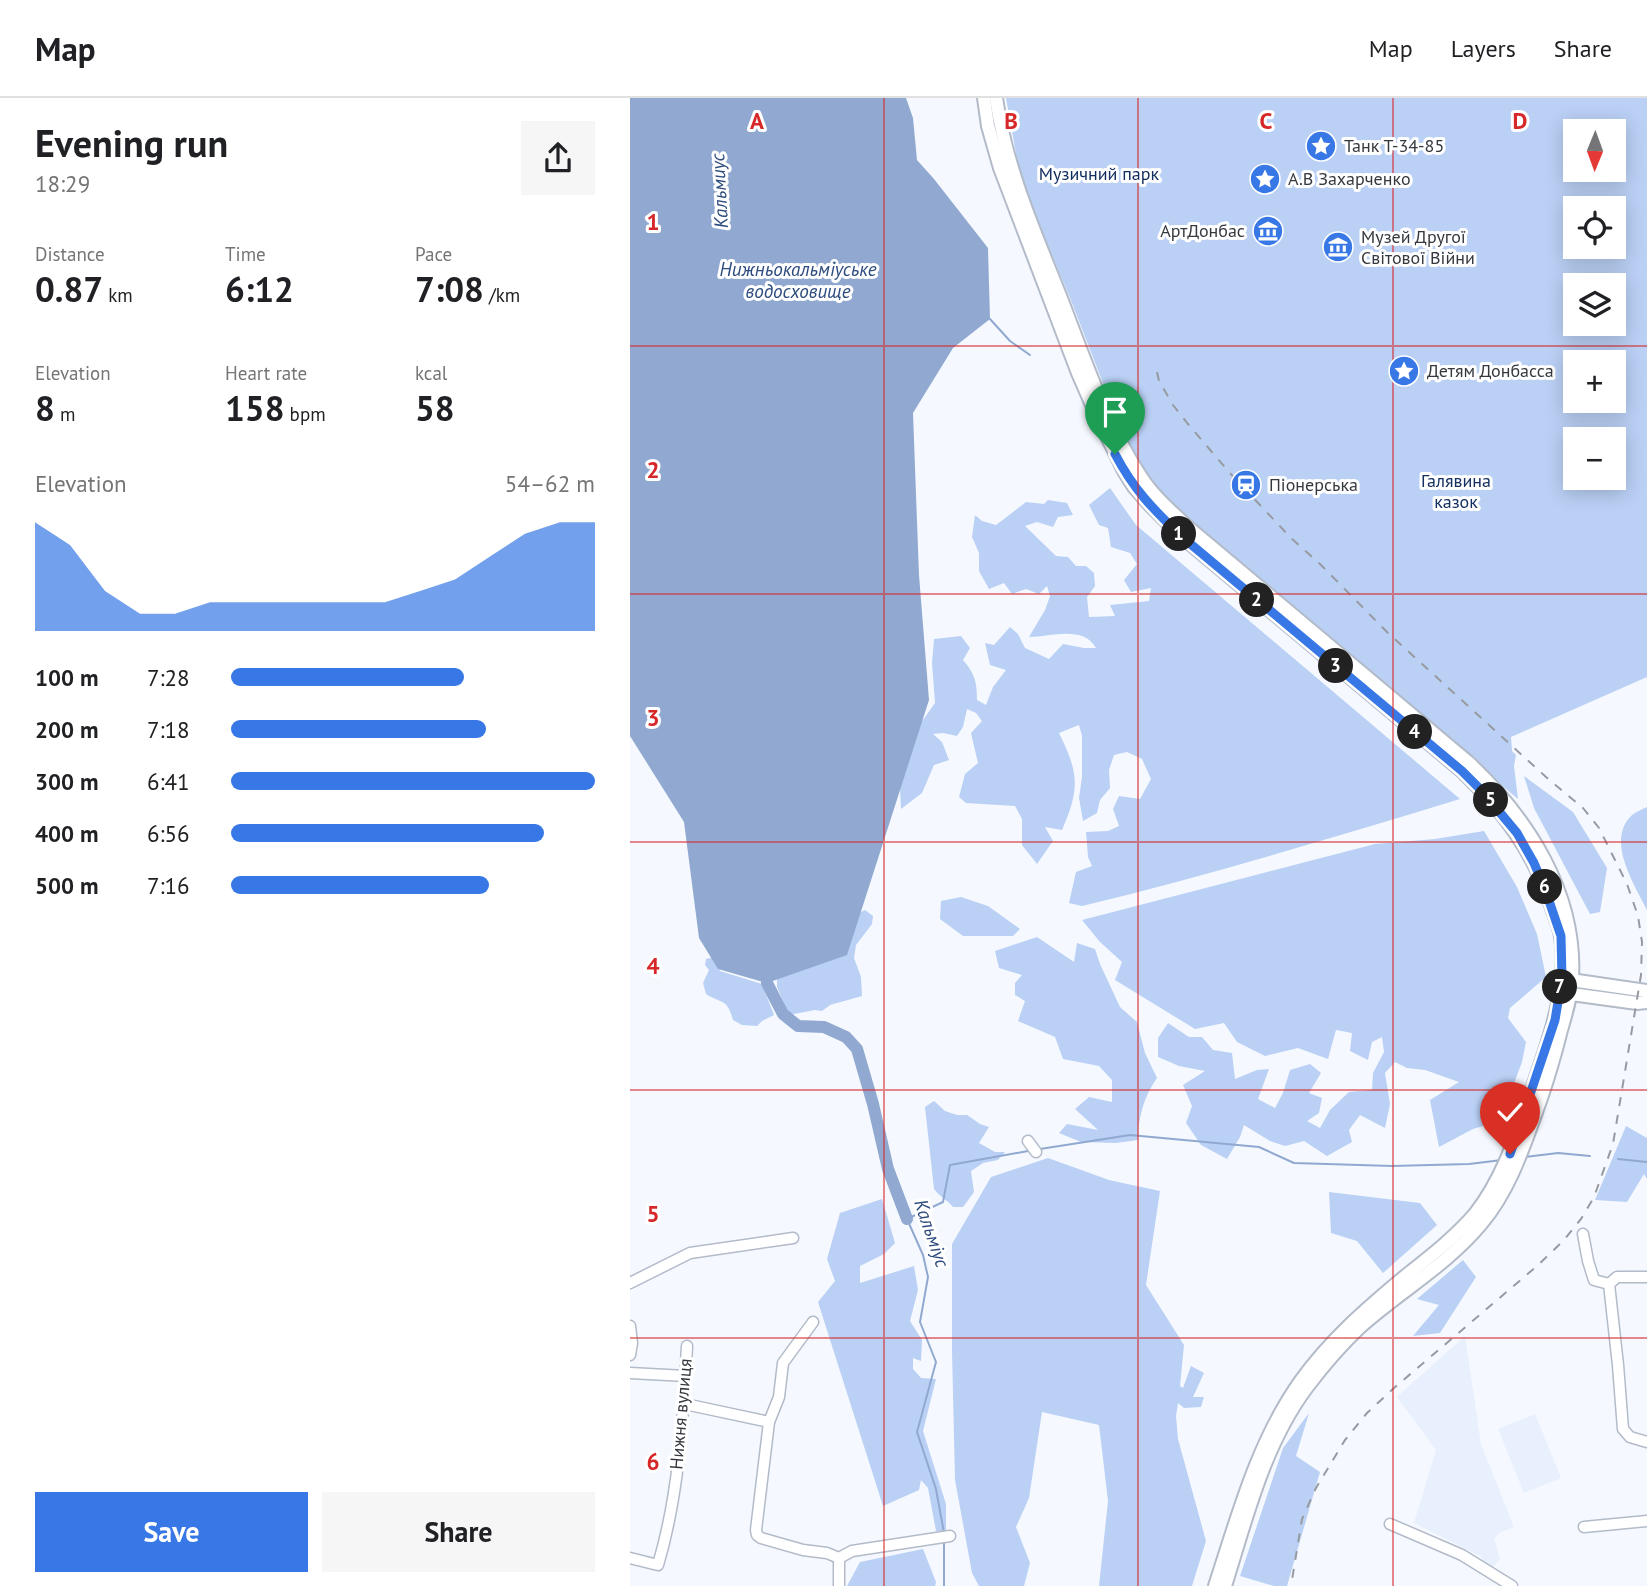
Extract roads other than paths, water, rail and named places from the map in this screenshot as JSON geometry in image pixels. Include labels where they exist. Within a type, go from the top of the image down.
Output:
[{"type":"main road","points":[[984,98],[988,126],[1000,169],[1078,373],[1110,444],[1134,487],[1181,536],[1462,771],[1501,812],[1517,833],[1545,889],[1561,936],[1567,979]]},
{"type":"main road","points":[[996,98],[1004,145],[1017,186],[1102,400],[1143,480],[1189,528],[1491,783],[1526,826],[1544,858],[1556,885],[1571,935],[1565,993],[1552,1063],[1510,1181],[1488,1215],[1466,1241],[1360,1328],[1306,1389],[1269,1455],[1225,1586]]},
{"type":"main road","points":[[1567,979],[1647,991]]},
{"type":"main road","points":[[1565,993],[1647,1002]]},
{"type":"main road","points":[[1215,1586],[1264,1444],[1300,1382],[1324,1350],[1356,1318],[1457,1233],[1490,1193],[1510,1154],[1565,993]]},
{"type":"street","points":[[1028,1141],[1035,1152]]},
{"type":"street","points":[[1583,1234],[1594,1280],[1609,1284]]},
{"type":"street","points":[[630,1283],[690,1253],[793,1238]]},
{"type":"street","points":[[1609,1284],[1617,1277],[1647,1277]]},
{"type":"street","points":[[1609,1284],[1623,1429],[1630,1437],[1647,1442]]},
{"type":"street","points":[[813,1322],[783,1363],[779,1397],[769,1422],[756,1530],[761,1538],[839,1558]]},
{"type":"street","points":[[630,1326],[630,1355]]},
{"type":"street","name":"Нижня вулиця","points":[[630,1558],[658,1565],[664,1543],[679,1460],[687,1346]]},
{"type":"street","points":[[630,1373],[686,1376]]},
{"type":"street","points":[[685,1404],[769,1422]]},
{"type":"street","points":[[1584,1527],[1647,1521]]},
{"type":"street","points":[[1390,1524],[1462,1555],[1512,1586]]},
{"type":"street","points":[[839,1558],[852,1551],[950,1536]]},
{"type":"street","points":[[839,1558],[839,1586]]},
{"type":"water","name":"Нижньокальміуське водосховище","points":[[630,98],[906,98],[913,118],[917,160],[988,248],[990,319],[953,348],[913,413],[919,575],[929,700],[847,955],[767,983],[718,969],[699,938],[684,822],[630,736]]},
{"type":"waterway","points":[[990,319],[1010,341],[1030,355]]},
{"type":"waterway","name":"Кальміус","points":[[767,969],[767,983],[783,1014],[798,1026],[824,1027],[846,1037],[857,1049],[888,1169],[907,1219]]},
{"type":"waterway","points":[[1040,1149],[1130,1135],[1259,1147],[1294,1163],[1392,1166],[1469,1164],[1502,1160]]},
{"type":"waterway","name":"Кальміус","points":[[944,1533],[936,1489],[917,1432],[936,1362],[920,1322],[928,1277],[923,1255],[907,1219],[943,1202],[950,1165],[1028,1151]]},
{"type":"waterway","points":[[1525,1157],[1558,1153],[1590,1156]]},
{"type":"waterway","points":[[1618,1159],[1647,1162]]},
{"type":"waterway","name":"Кальміус","points":[[944,1542],[944,1586]]},
{"type":"railway","points":[[1157,372],[1159,381],[1173,405],[1188,424],[1291,538],[1387,632],[1583,808],[1599,828],[1627,884],[1638,916],[1642,942],[1641,975],[1613,1144],[1594,1197],[1564,1240],[1394,1388],[1367,1413],[1345,1440],[1316,1488],[1302,1519],[1291,1586]]},
{"type":"place","name":"Танк Т-34-85","points":[[1321,146]]},
{"type":"place","name":"А.В Захарченко","points":[[1265,179]]},
{"type":"place","name":"АртДонбас","points":[[1268,231]]},
{"type":"place","name":"Музей Другої Світової Війни","points":[[1338,247]]},
{"type":"place","name":"Детям Донбасса","points":[[1404,371]]},
{"type":"place","name":"Піонерська","points":[[1246,485]]},
{"type":"park label","name":"Музичний парк","points":[[1099,174]]},
{"type":"park label","name":"Галявина казок","points":[[1456,491]]},
{"type":"water label","name":"Кальмиус","points":[[719,191]]}]
